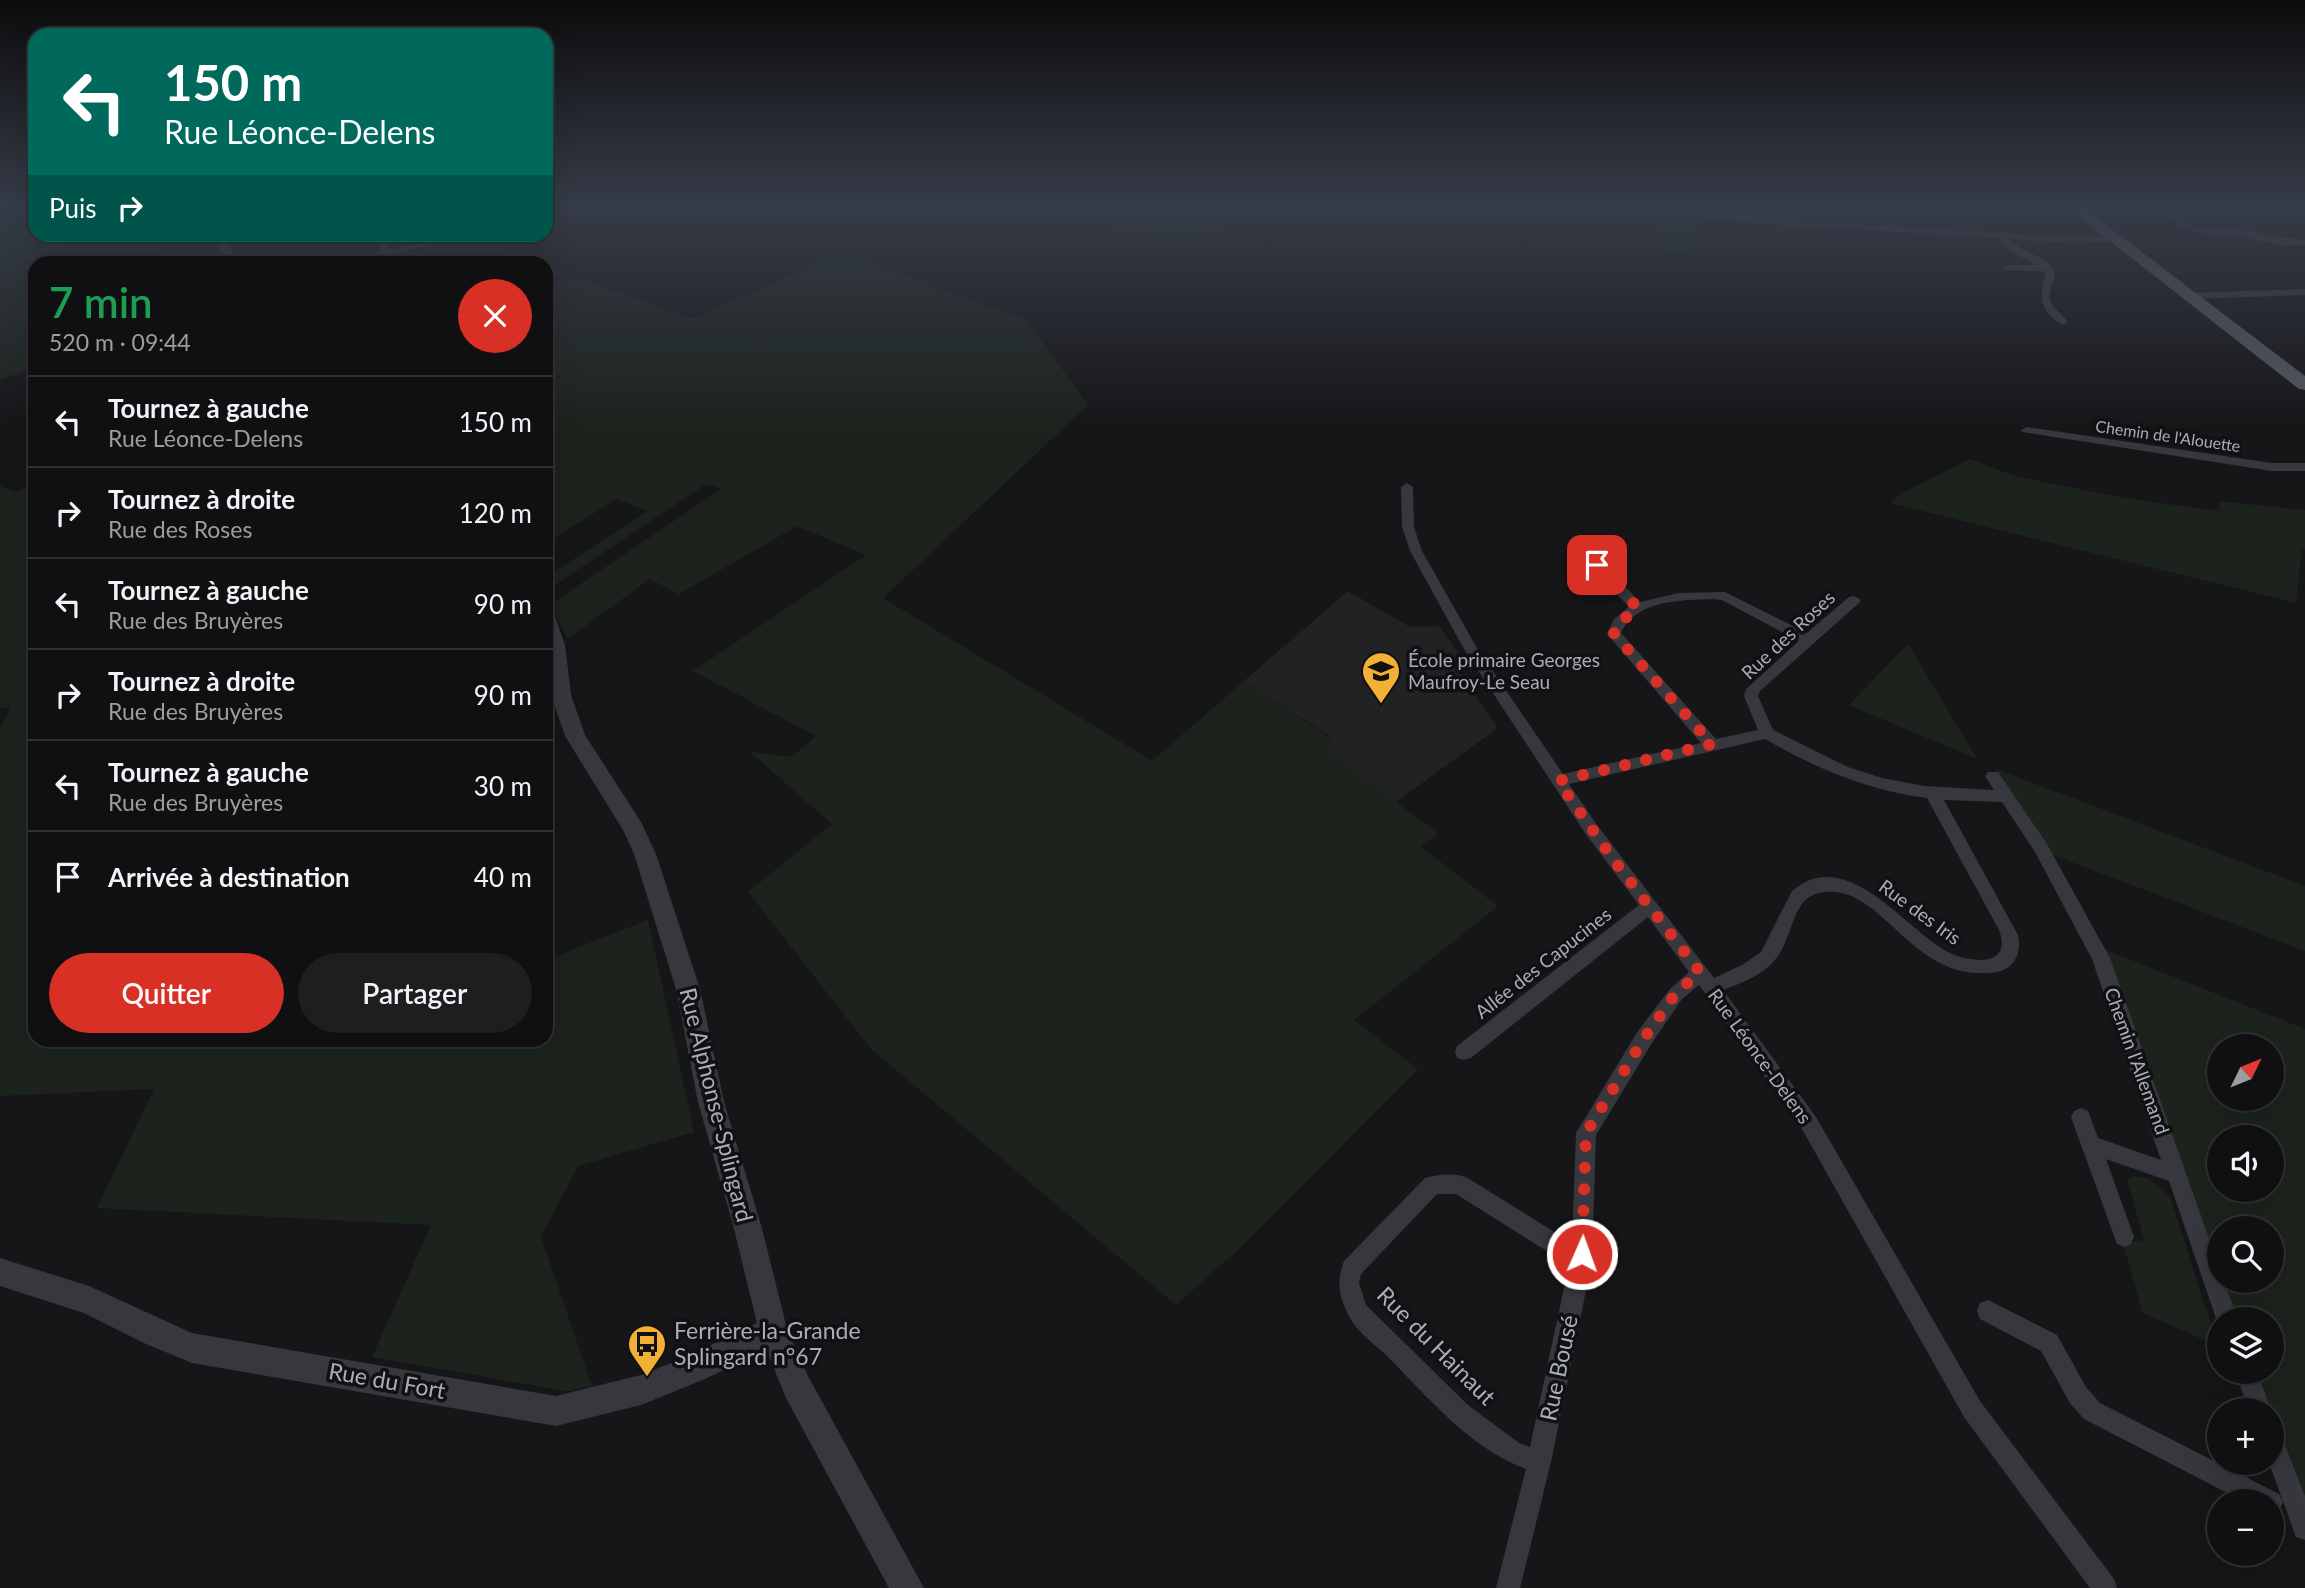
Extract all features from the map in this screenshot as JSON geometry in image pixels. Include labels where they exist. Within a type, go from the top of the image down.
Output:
[{"type":"main road","points":[[2174,279],[2305,385]]},
{"type":"main road","points":[[2198,298],[2305,375]]},
{"type":"street","points":[[2050,279],[2043,293],[2044,299],[2063,322]]},
{"type":"street","points":[[2198,298],[2305,292]]},
{"type":"street","name":"Chemin de l'Alouette","points":[[2028,430],[2272,467],[2305,467]]},
{"type":"street","name":"Rue Léonce-Delens","points":[[1407,487],[1408,527],[1416,551],[1471,649],[1558,781],[1809,1123],[1972,1409],[2105,1588]]},
{"type":"street","points":[[1597,565],[1638,608]]},
{"type":"street","points":[[1712,744],[1614,634],[1615,626],[1652,601],[1710,594],[1725,597],[1809,640]]},
{"type":"street","name":"Rue des Roses","points":[[1767,733],[1751,695],[1753,689],[1854,600]]},
{"type":"street","name":"Rue Alphonse-Splingard","points":[[553,636],[561,695],[575,736],[633,828],[645,854],[688,989],[711,1102],[747,1225],[773,1331],[797,1387],[907,1588]]},
{"type":"street","points":[[1558,781],[1767,733],[1805,756],[1839,771],[1884,785],[1932,792],[2005,796]]},
{"type":"street","name":"Chemin l'Allemand","points":[[1993,776],[2041,848],[2101,958],[2223,1307]]},
{"type":"street","name":"Rue des Iris","points":[[1706,980],[1760,964],[1770,954],[1797,896],[1814,885],[1844,888],[1862,896],[1938,956],[1957,965],[1978,968],[1998,965],[2008,957],[2011,942],[2001,918],[1932,792]]},
{"type":"street","name":"Allée des Capucines","points":[[1464,1052],[1649,906]]},
{"type":"street","name":"Rue Bousé","points":[[1508,1588],[1539,1462],[1581,1261],[1586,1133],[1645,1037],[1676,993],[1706,980]]},
{"type":"street","points":[[2081,1117],[2124,1237]]},
{"type":"street","points":[[2092,1145],[2178,1175]]},
{"type":"street","name":"Rue du Hainaut","points":[[1539,1462],[1512,1452],[1460,1413],[1359,1312],[1348,1283],[1352,1268],[1432,1185],[1460,1184],[1581,1261]]},
{"type":"street","name":"Rue du Fort","points":[[0,1272],[89,1300],[156,1334],[192,1348],[556,1411],[599,1404],[666,1381],[773,1331]]},
{"type":"street","points":[[1988,1311],[2049,1343],[2078,1395],[2092,1411],[2245,1489]]},
{"type":"street","points":[[2284,1473],[2302,1522]]},
{"type":"street","points":[[2284,1510],[2302,1522]]},
{"type":"shaded area","points":[[0,279],[28,279],[28,370],[0,380]]},
{"type":"shaded area","points":[[553,279],[561,283],[580,279],[693,319],[781,279],[915,279],[1027,320],[1088,405],[883,598],[1152,761],[1244,681],[1331,738],[1327,751],[1438,833],[1421,847],[1498,906],[1354,1020],[1418,1069],[1241,1247],[1176,1305],[871,1049],[748,892],[832,824],[750,752],[792,757],[816,736],[693,671],[866,555],[797,526],[679,594],[650,579],[567,639],[553,603],[721,489],[706,484],[553,586],[553,572],[648,511],[616,499],[553,540]]},
{"type":"shaded area","points":[[1970,459],[2015,476],[2130,499],[2220,511],[2219,501],[2305,510],[2305,550],[2302,549],[2296,603],[1890,503],[1902,493]]},
{"type":"shaded area","points":[[0,486],[17,492],[28,486],[28,1047],[553,1047],[553,957],[648,920],[694,1132],[578,1166],[541,1237],[592,1386],[566,1391],[372,1357],[431,1225],[97,1208],[154,1089],[0,1096],[0,729],[10,708],[0,709]]},
{"type":"shaded area","name":"École primaire Georges Maufroy-Le Seau","points":[[1348,591],[1410,627],[1439,626],[1462,658],[1454,664],[1498,728],[1396,802],[1327,751],[1331,737],[1244,681]]},
{"type":"shaded area","points":[[1908,644],[1977,759],[1849,705]]},
{"type":"shaded area","points":[[1996,769],[2305,886],[2305,951],[2048,853]]},
{"type":"shaded area","points":[[2101,948],[2305,1029],[2305,1511],[2284,1459],[2284,1398],[2259,1398],[2253,1384],[2284,1384],[2284,1307],[2226,1307],[2221,1293],[2284,1293],[2284,1216],[2207,1216],[2207,1253]]},
{"type":"shaded area","points":[[2134,1176],[2148,1178],[2170,1197],[2207,1312],[2207,1341],[2143,1313],[2123,1243],[2144,1240],[2127,1179]]},
{"type":"place","name":"École primaire Georges Maufroy-Le Seau","points":[[1381,705]]},
{"type":"place","name":"Ferrière-la-Grande Splingard n°67","points":[[647,1378]]},
{"type":"route","points":[[1582,1254],[1586,1133],[1645,1037],[1676,993],[1700,972],[1616,863],[1558,781],[1712,744],[1614,634],[1615,626],[1638,608],[1597,565]]}]
